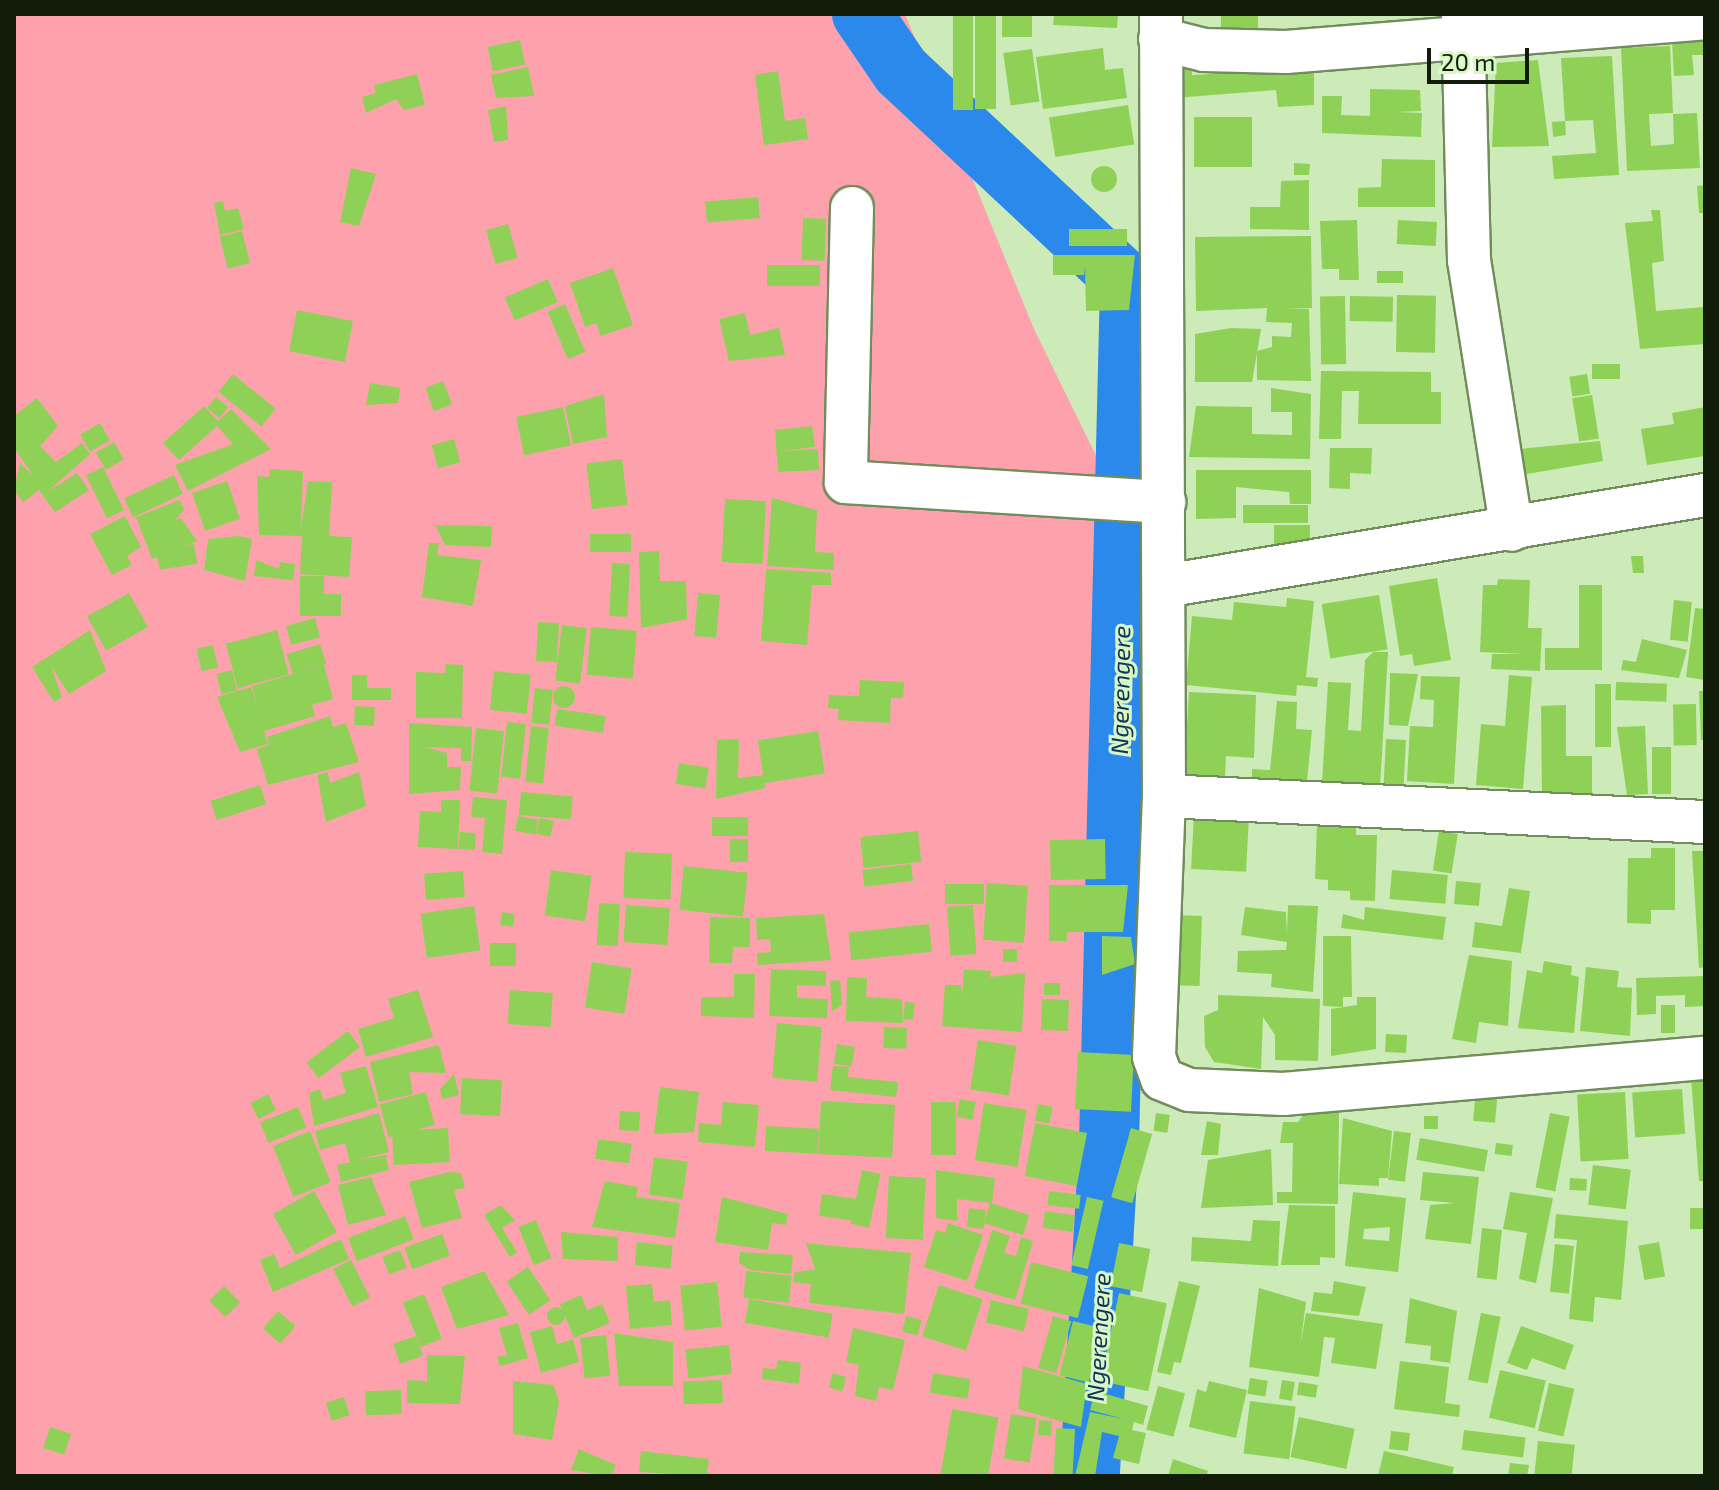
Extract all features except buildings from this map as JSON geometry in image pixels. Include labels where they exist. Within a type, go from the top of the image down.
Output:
[{"type":"street","points":[[1705,18],[1463,28],[1286,52],[1204,50],[1160,26],[1164,796],[1154,1057],[1162,1079],[1189,1090],[1283,1094],[1705,1058]]},
{"type":"street","points":[[1463,28],[1469,260],[1512,530]]},
{"type":"street","points":[[852,208],[846,482],[1164,502]]},
{"type":"street","points":[[1165,586],[1512,530],[1705,495]]},
{"type":"street","points":[[1164,796],[1705,822]]},
{"type":"shaded area","points":[[14,14],[905,14],[1034,329],[1173,613],[1114,1476],[14,1476]]},
{"type":"waterway","name":"Ngerengere","points":[[862,14],[901,71],[1130,285],[1109,1142],[1090,1476]]}]
